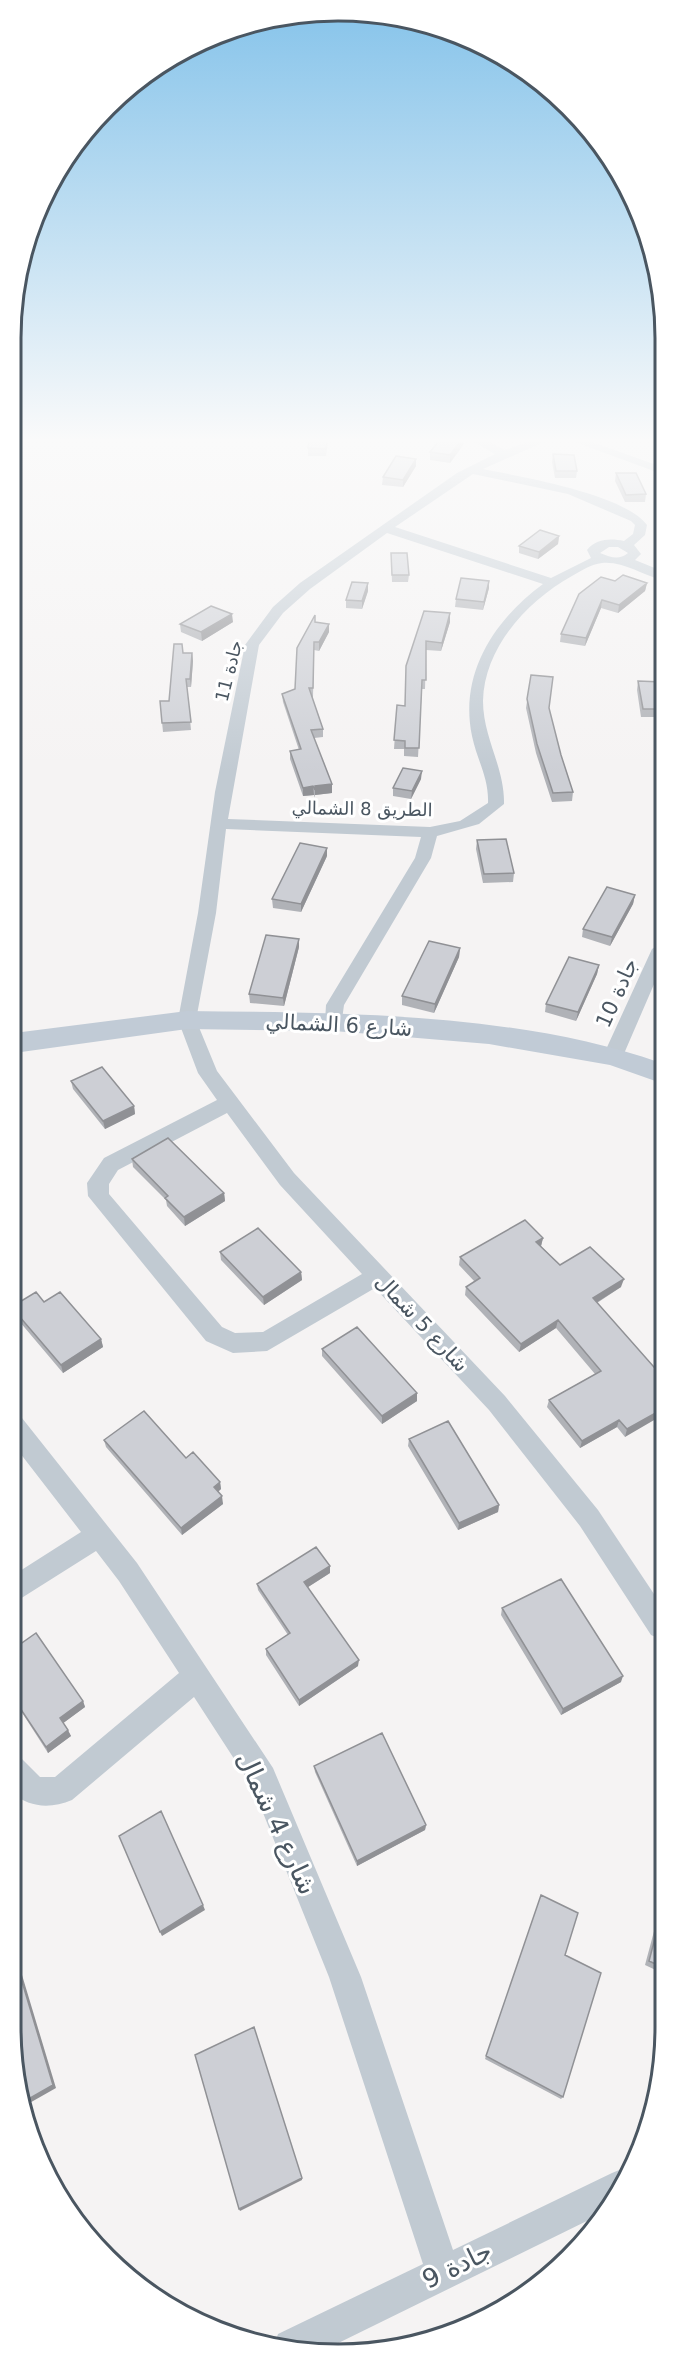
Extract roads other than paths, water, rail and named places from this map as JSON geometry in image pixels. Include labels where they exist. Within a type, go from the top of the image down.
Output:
[{"type":"street","name":"جادة 11","points":[[187,1020],[223,792],[252,645],[278,610],[305,586],[351,552]]},
{"type":"street","points":[[460,552],[551,582]]},
{"type":"street","points":[[594,552],[601,559]]},
{"type":"street","points":[[626,561],[635,554],[633,552]]},
{"type":"street","name":"الطريق 8 الشمالي","points":[[219,824],[430,832],[462,827],[482,818],[496,804],[498,785],[480,741],[476,699],[482,667],[511,616],[551,582],[583,563],[601,559],[626,561],[655,573]]},
{"type":"street","points":[[334,1022],[335,1005],[423,858],[430,832]]},
{"type":"street","name":"جادة 10","points":[[614,1056],[655,965]]},
{"type":"street","name":"شارع 6 الشمالي","points":[[21,1042],[187,1020],[334,1022],[489,1035],[614,1056],[655,1071]]},
{"type":"street","name":"شارع 5 شمال","points":[[187,1020],[208,1073],[287,1179],[497,1403],[589,1518],[655,1618]]},
{"type":"street","points":[[231,1102],[111,1164],[98,1183],[99,1196],[214,1334],[233,1343],[267,1341],[377,1276]]},
{"type":"street","name":"شارع 4 شمال","points":[[21,1436],[128,1572],[262,1778],[345,1977],[442,2272]]},
{"type":"street","points":[[21,1585],[99,1535]]},
{"type":"street","points":[[21,1784],[36,1792],[54,1793],[62,1790],[197,1676]]},
{"type":"street","name":"جادة 9","points":[[302,2342],[609,2192]]}]
